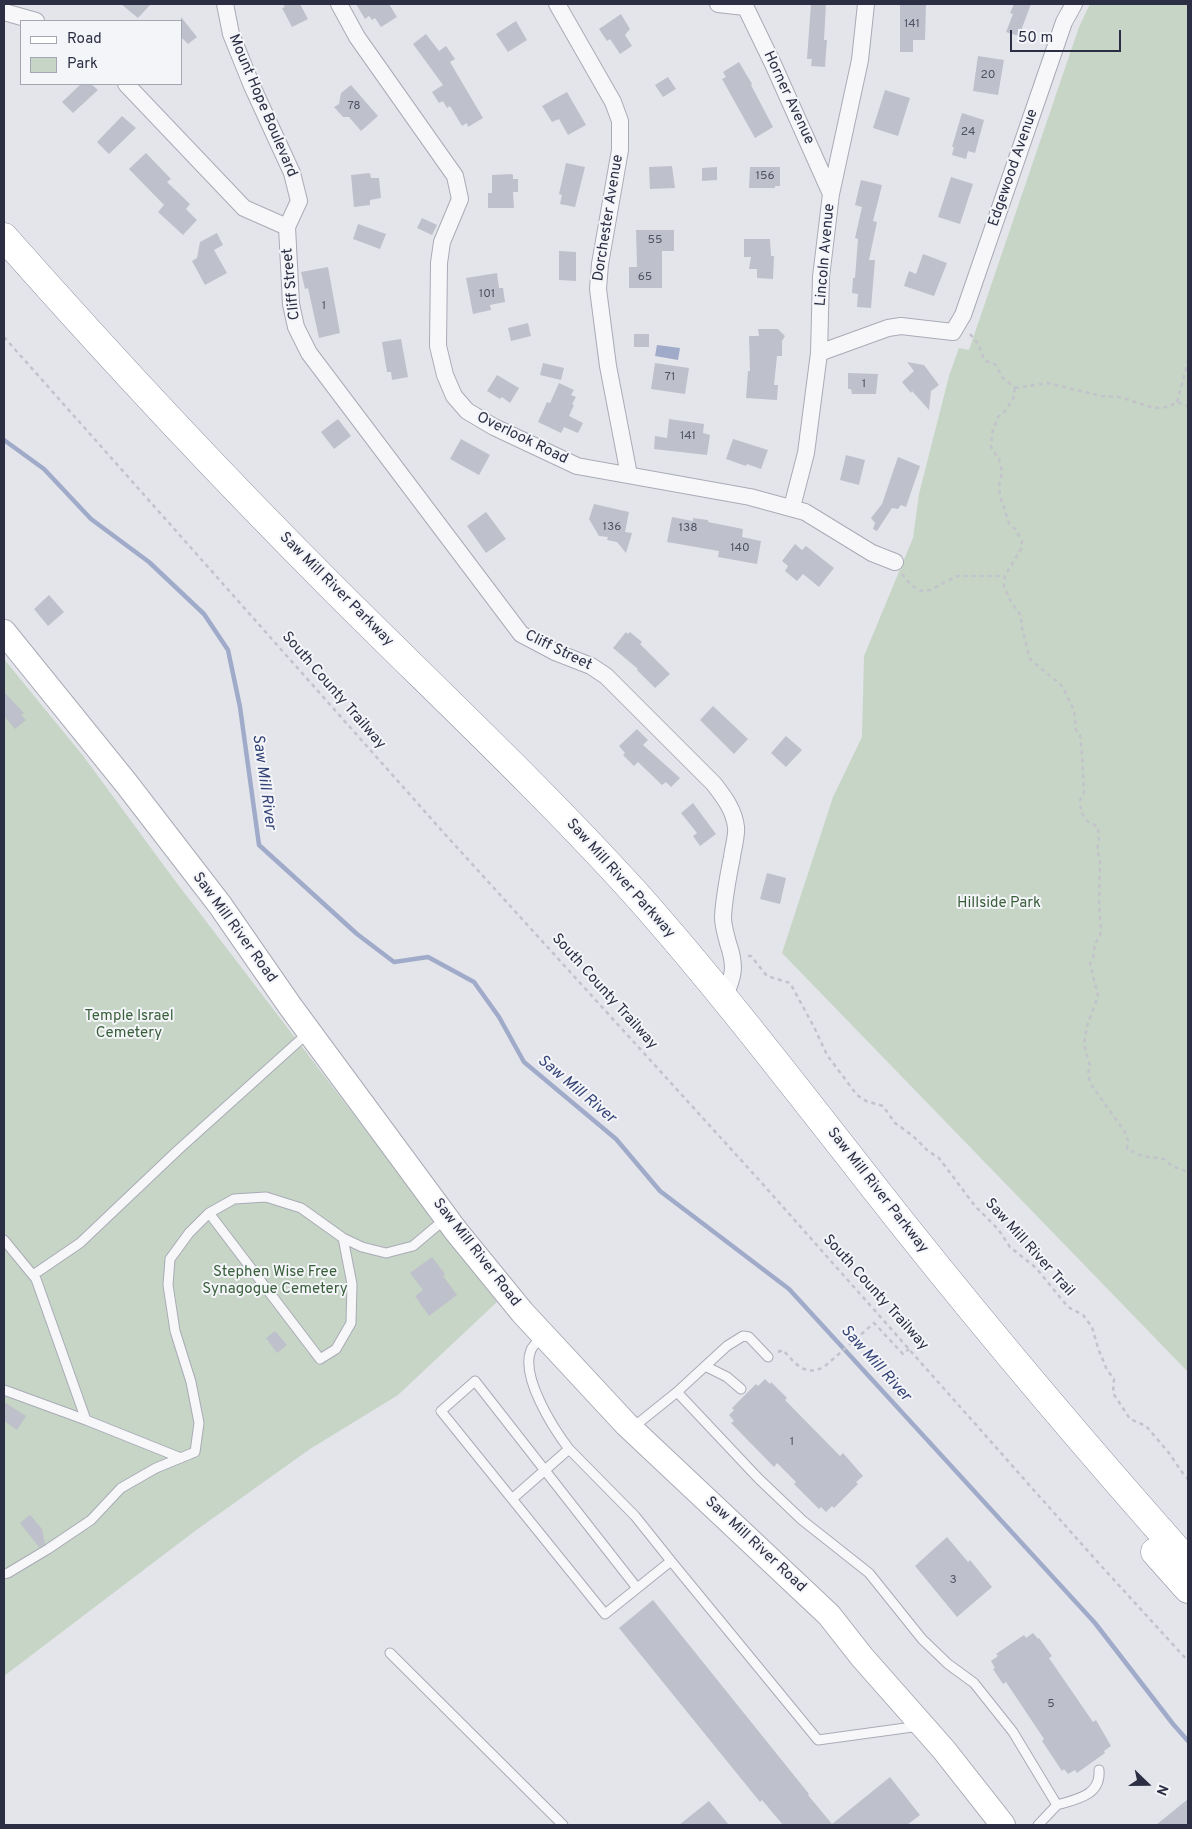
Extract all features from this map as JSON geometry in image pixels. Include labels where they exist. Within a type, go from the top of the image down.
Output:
[{"type":"highway","name":"Saw Mill River Parkway","points":[[4,237],[111,357],[229,482],[598,853],[724,998],[982,1321],[1080,1439],[1188,1562]]},
{"type":"highway","name":"Saw Mill River Parkway","points":[[4,264],[130,404],[236,515],[549,828],[617,900],[704,1002],[1000,1372],[1188,1589]]},
{"type":"main road","name":"Saw Mill River Road","points":[[5,636],[126,783],[220,905],[309,1032],[503,1289],[631,1429],[828,1614],[1004,1825]]},
{"type":"street","name":"Mount Hope Boulevard","points":[[225,4],[231,34],[252,86],[292,172],[300,201],[287,227]]},
{"type":"street","name":"Overlook Road","points":[[339,4],[357,37],[455,176],[458,184],[460,199],[442,242],[439,263],[438,346],[445,375],[454,396],[467,411],[494,427],[577,466],[750,497],[792,507],[805,512],[872,553],[895,562]]},
{"type":"street","name":"Dorchester Avenue","points":[[557,4],[613,102],[620,121],[620,150],[600,264],[598,289],[608,366],[629,475]]},
{"type":"street","points":[[718,4],[744,6]]},
{"type":"street","name":"Lincoln Avenue","points":[[792,507],[806,453],[819,353],[821,277],[831,194],[860,60],[866,4]]},
{"type":"street","name":"Edgewood Avenue","points":[[955,328],[962,315],[1064,22],[1074,4]]},
{"type":"street","name":"Horner Avenue","points":[[744,6],[773,64],[831,194]]},
{"type":"street","points":[[4,12],[32,20]]},
{"type":"street","points":[[127,85],[244,208],[287,227]]},
{"type":"street","name":"Cliff Street","points":[[287,227],[291,304],[296,327],[309,353],[438,525],[491,591],[508,618],[521,634],[555,652],[591,666],[606,676],[714,784],[726,800],[735,817],[737,829],[726,887],[723,920],[734,968],[732,979],[724,998]]},
{"type":"street","points":[[819,353],[888,328],[901,326],[955,328]]},
{"type":"lane","points":[[33,1275],[80,1243],[272,1063],[309,1032]]},
{"type":"lane","points":[[4,1574],[48,1549],[91,1520],[121,1488],[156,1468],[195,1452],[199,1423],[191,1382],[175,1331],[168,1286],[170,1259],[189,1233],[209,1213],[234,1199],[266,1197],[301,1208],[343,1238],[362,1247],[386,1253],[413,1246],[447,1217]]},
{"type":"lane","points":[[209,1213],[320,1359],[336,1349],[351,1323],[352,1284],[343,1238]]},
{"type":"lane","points":[[4,1240],[36,1279],[86,1420]]},
{"type":"lane","points":[[544,1335],[531,1349],[529,1362],[533,1385],[555,1431],[569,1449],[635,1516],[818,1740],[923,1726]]},
{"type":"lane","points":[[631,1429],[677,1392],[727,1346],[743,1336],[749,1337],[768,1357]]},
{"type":"lane","points":[[705,1366],[726,1377],[741,1389]]},
{"type":"lane","points":[[637,1588],[475,1382],[440,1411],[604,1614],[637,1588],[671,1561]]},
{"type":"lane","points":[[4,1390],[86,1420],[180,1458]]},
{"type":"lane","points":[[677,1392],[758,1478],[802,1520],[869,1573],[922,1638],[948,1664],[974,1683],[1013,1732],[1058,1806]]},
{"type":"lane","points":[[512,1499],[569,1449]]},
{"type":"lane","points":[[390,1653],[562,1825]]},
{"type":"lane","points":[[1038,1825],[1058,1806],[1087,1795],[1096,1787],[1100,1779],[1099,1770]]},
{"type":"path","points":[[955,328],[969,333],[979,345],[984,360],[996,365],[1002,377],[1015,388],[1047,383],[1102,396],[1120,397],[1154,408],[1168,407],[1177,402],[1188,361]]},
{"type":"path","name":"South County Trailway","points":[[4,337],[443,832],[754,1174],[1094,1558],[1188,1661]]},
{"type":"path","points":[[1015,388],[1012,399],[998,417],[992,433],[991,447],[999,459],[1002,472],[999,486],[1000,496],[1009,523],[1016,530],[1022,541],[1021,549],[1005,576],[1004,586],[1010,600],[1021,616],[1030,659],[1062,686],[1074,710],[1076,730],[1080,735],[1082,753],[1084,792],[1080,800],[1082,812],[1086,821],[1098,827],[1100,840],[1096,850],[1100,860],[1098,904],[1101,928],[1100,937],[1095,943],[1094,958],[1090,964],[1098,996],[1087,1026],[1084,1044],[1090,1066],[1088,1073],[1090,1083],[1125,1132],[1128,1140],[1127,1149],[1142,1156],[1164,1159],[1172,1166],[1188,1172]]},
{"type":"path","points":[[1177,402],[1188,406]]},
{"type":"path","points":[[895,562],[911,585],[921,590],[930,590],[957,576],[1005,576]]},
{"type":"path","name":"Saw Mill River Trail","points":[[732,954],[751,956],[767,976],[790,983],[827,1056],[857,1095],[866,1101],[883,1106],[895,1123],[939,1158],[975,1206],[998,1229],[1010,1247],[1036,1268],[1068,1307],[1083,1315],[1092,1326],[1106,1370],[1114,1379],[1113,1393],[1130,1419],[1146,1426],[1188,1479]]},
{"type":"path","points":[[768,1357],[783,1350],[799,1368],[816,1371],[824,1368],[874,1323],[903,1354],[909,1349]]},
{"type":"green space","name":"Hillside Park","points":[[1090,4],[1188,4],[1188,1372],[782,953],[833,797],[862,737],[864,656],[913,538],[919,494],[949,376],[959,348],[969,350],[1079,27]]},
{"type":"green space","name":"Stephen Wise Free Synagogue Cemetery","points":[[4,659],[84,757],[173,878],[497,1302],[398,1395],[310,1449],[195,1531],[4,1676]]},
{"type":"water","points":[[657,345],[680,348],[678,360],[655,356]]},
{"type":"building","points":[[121,4],[151,4],[138,18]]},
{"type":"building","points":[[283,4],[300,4],[308,19],[292,27],[282,8],[285,7]]},
{"type":"building","points":[[356,4],[389,4],[397,17],[381,27],[375,18],[372,20],[369,16],[365,19]]},
{"type":"building","points":[[811,4],[826,4],[824,40],[827,40],[825,67],[811,66],[812,59],[807,59]]},
{"type":"building","points":[[900,4],[926,4],[925,40],[913,40],[913,52],[900,52]]},
{"type":"building","points":[[1014,4],[1031,4],[1019,36],[1006,32],[1013,14],[1010,13]]},
{"type":"building","points":[[621,14],[630,29],[625,35],[632,46],[620,54],[610,39],[607,41],[599,29]]},
{"type":"building","points":[[181,17],[197,37],[188,44],[182,38]]},
{"type":"building","points":[[516,21],[527,40],[508,52],[496,34]]},
{"type":"building","points":[[426,34],[439,51],[446,46],[455,59],[450,62],[483,118],[468,127],[467,123],[462,126],[450,106],[447,108],[443,101],[439,103],[432,92],[443,85],[413,44]]},
{"type":"building","points":[[978,56],[1004,60],[998,95],[973,91]]},
{"type":"building","points":[[739,62],[773,127],[755,138],[722,79],[726,77],[723,72]]},
{"type":"building","points":[[668,77],[676,89],[663,97],[655,85]]},
{"type":"building","points":[[80,85],[92,85],[98,90],[73,113],[62,102]]},
{"type":"building","points":[[351,85],[378,116],[361,131],[349,117],[343,117],[334,107],[339,104],[341,93]]},
{"type":"building","points":[[885,90],[910,98],[898,136],[873,128]]},
{"type":"building","points":[[567,92],[586,125],[568,135],[559,119],[552,122],[542,106]]},
{"type":"building","points":[[962,113],[984,120],[975,153],[968,151],[966,159],[952,155],[954,147],[952,147]]},
{"type":"building","points":[[122,116],[136,128],[109,154],[97,142]]},
{"type":"building","points":[[146,153],[171,179],[167,182],[190,204],[186,209],[197,220],[183,235],[158,212],[164,205],[129,169]]},
{"type":"building","points":[[566,163],[585,167],[575,207],[560,204],[562,195],[559,194]]},
{"type":"building","points":[[672,166],[675,188],[650,189],[649,167]]},
{"type":"building","points":[[717,167],[717,180],[702,181],[702,168]]},
{"type":"building","points":[[750,167],[780,167],[780,186],[775,186],[775,188],[749,188]]},
{"type":"building","points":[[370,173],[371,178],[379,178],[381,198],[370,200],[370,205],[354,207],[351,175]]},
{"type":"building","points":[[511,174],[513,179],[518,179],[518,192],[513,192],[514,208],[488,208],[488,193],[492,193],[492,175]]},
{"type":"building","points":[[951,177],[973,184],[960,224],[938,217]]},
{"type":"building","points":[[861,180],[882,185],[873,221],[877,222],[869,260],[875,260],[871,308],[857,307],[858,294],[852,293],[858,239],[855,238],[862,207],[855,205]]},
{"type":"building","points":[[422,218],[437,225],[432,235],[417,228]]},
{"type":"building","points":[[358,224],[386,234],[380,249],[353,239]]},
{"type":"building","points":[[636,230],[674,230],[674,251],[662,251],[662,288],[629,288],[629,267],[637,267]]},
{"type":"building","points":[[217,233],[223,245],[214,250],[227,273],[205,285],[192,261],[197,258],[200,242]]},
{"type":"building","points":[[744,239],[770,239],[771,256],[774,256],[773,279],[757,278],[757,269],[749,269],[751,257],[744,257]]},
{"type":"building","points":[[559,251],[576,252],[576,281],[559,280]]},
{"type":"building","points":[[923,254],[947,263],[934,296],[904,286],[909,271],[916,274]]},
{"type":"building","points":[[328,267],[340,333],[319,338],[308,288],[305,289],[301,272]]},
{"type":"building","points":[[497,273],[499,288],[503,288],[505,302],[490,305],[491,310],[473,314],[466,278]]},
{"type":"building","points":[[528,323],[531,336],[511,341],[508,328]]},
{"type":"building","points":[[758,329],[778,329],[785,336],[782,341],[782,356],[777,356],[774,385],[778,385],[777,400],[746,398],[748,371],[750,371],[749,336],[759,336]]},
{"type":"building","points":[[634,334],[649,334],[649,347],[634,347]]},
{"type":"building","points":[[401,339],[408,377],[392,380],[391,372],[387,372],[382,342]]},
{"type":"building","points":[[907,362],[924,365],[939,385],[931,391],[929,410],[902,382],[914,371]]},
{"type":"building","points":[[543,363],[564,368],[561,380],[540,375]]},
{"type":"building","points":[[655,363],[689,368],[685,394],[651,389]]},
{"type":"building","points":[[848,373],[878,374],[876,394],[852,394],[851,389],[848,389]]},
{"type":"building","points":[[497,375],[519,388],[510,403],[502,397],[500,399],[487,391]]},
{"type":"building","points":[[559,383],[574,390],[571,395],[576,397],[569,416],[583,423],[578,433],[564,427],[561,433],[538,422],[547,402],[550,403]]},
{"type":"building","points":[[338,419],[351,436],[334,449],[321,432]]},
{"type":"building","points":[[669,419],[704,424],[703,433],[710,435],[707,455],[654,449],[655,436],[667,438]]},
{"type":"building","points":[[461,439],[490,455],[479,475],[450,459]]},
{"type":"building","points":[[733,439],[768,450],[761,469],[726,459]]},
{"type":"building","points":[[846,455],[865,460],[859,485],[840,480]]},
{"type":"building","points":[[898,457],[920,466],[906,507],[901,505],[898,509],[892,508],[877,531],[873,529],[875,523],[871,518],[882,504]]},
{"type":"building","points":[[594,504],[629,512],[625,532],[632,533],[626,553],[617,542],[607,540],[608,537],[599,536],[589,519]]},
{"type":"building","points":[[486,512],[506,539],[486,553],[467,526]]},
{"type":"building","points":[[672,517],[693,521],[693,518],[708,520],[708,522],[743,529],[742,537],[761,541],[757,564],[718,557],[719,551],[667,542]]},
{"type":"building","points":[[795,544],[802,550],[806,546],[834,568],[819,587],[803,574],[797,581],[785,571],[788,566],[782,561]]},
{"type":"building","points":[[49,595],[64,612],[48,626],[34,609]]},
{"type":"building","points":[[626,632],[628,634],[630,632],[642,642],[640,644],[670,674],[655,688],[638,669],[613,648]]},
{"type":"building","points":[[4,692],[24,713],[21,715],[26,720],[15,729],[4,716]]},
{"type":"building","points":[[713,706],[748,739],[734,754],[700,720]]},
{"type":"building","points":[[637,729],[648,740],[643,745],[680,778],[671,787],[666,782],[662,785],[638,762],[634,766],[623,755],[625,753],[619,746]]},
{"type":"building","points":[[786,736],[802,750],[786,767],[771,753]]},
{"type":"building","points":[[693,803],[716,834],[700,846],[693,836],[697,833],[681,813]]},
{"type":"building","points":[[767,873],[786,878],[780,904],[760,899]]},
{"type":"building","points":[[432,1257],[445,1274],[443,1276],[457,1295],[429,1316],[415,1296],[423,1290],[410,1273]]},
{"type":"building","points":[[275,1331],[287,1345],[277,1353],[266,1338]]},
{"type":"building","points":[[765,1379],[770,1384],[771,1382],[787,1398],[785,1400],[840,1456],[843,1453],[863,1476],[856,1482],[858,1484],[834,1508],[832,1506],[826,1512],[821,1507],[819,1509],[794,1484],[796,1482],[777,1463],[774,1467],[731,1423],[734,1421],[729,1415],[734,1410],[732,1408],[756,1384],[758,1386]]},
{"type":"building","points":[[4,1402],[26,1416],[17,1430],[4,1421]]},
{"type":"building","points":[[30,1515],[42,1529],[45,1544],[39,1547],[20,1523]]},
{"type":"building","points":[[947,1537],[968,1562],[970,1560],[992,1587],[957,1617],[915,1566]]},
{"type":"building","points":[[653,1600],[832,1824],[890,1777],[920,1815],[907,1825],[783,1825],[762,1800],[760,1802],[619,1628]]},
{"type":"building","points":[[1033,1633],[1052,1656],[1049,1658],[1093,1722],[1096,1720],[1111,1746],[1104,1751],[1105,1753],[1077,1773],[1075,1770],[1068,1774],[1064,1769],[1062,1771],[1042,1741],[1044,1739],[1006,1682],[1003,1684],[993,1669],[995,1668],[991,1661],[998,1656],[996,1654],[1024,1635],[1026,1638]]},
{"type":"building","points":[[1188,1799],[1188,1825],[1156,1825]]},
{"type":"building","points":[[709,1801],[729,1825],[679,1825]]},
{"type":"waterway","name":"Saw Mill River","points":[[4,440],[44,469],[91,519],[149,562],[204,614],[228,650],[240,707],[259,845],[357,934],[394,962],[428,957],[474,982],[499,1017],[524,1062],[616,1139],[660,1191],[789,1289],[1095,1623],[1188,1741]]},
{"type":"park label","name":"Temple Israel Cemetery","points":[[129,1026]]}]
